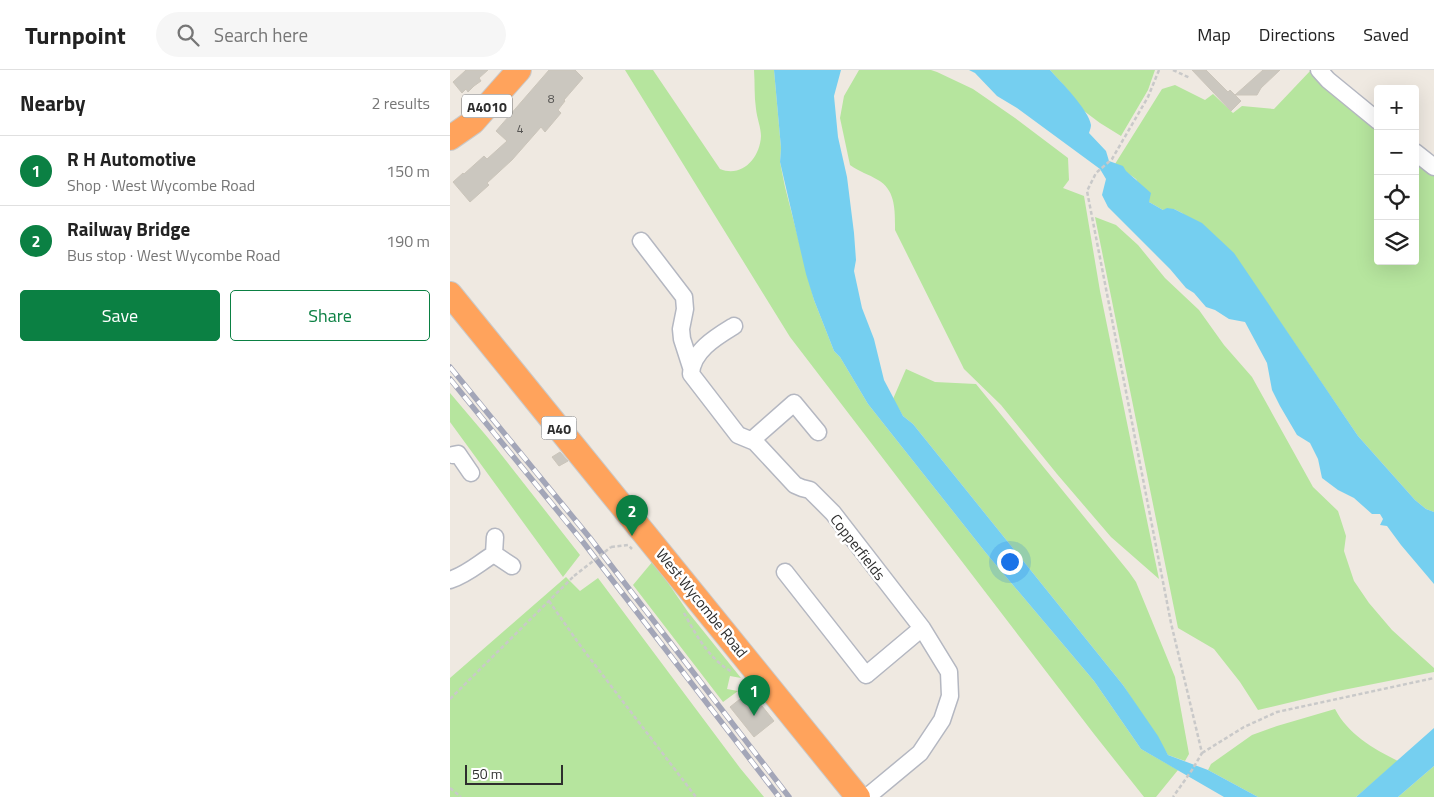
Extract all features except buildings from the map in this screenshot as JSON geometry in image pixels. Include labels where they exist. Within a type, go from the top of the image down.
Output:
[{"type":"highway","name":"A4010","points":[[450,138],[472,122],[519,70]]},
{"type":"highway","name":"West Wycombe Road","points":[[450,294],[858,797]]},
{"type":"street","points":[[1319,70],[1328,80],[1374,118]]},
{"type":"street","points":[[1419,155],[1434,167]]},
{"type":"street","name":"Copperfields","points":[[641,241],[684,297],[685,309],[681,328],[682,338],[691,366],[691,374],[738,435],[755,442],[795,485],[810,490],[833,513],[922,628],[949,672],[950,696],[942,720],[920,753],[867,797]]},
{"type":"street","points":[[691,366],[710,341],[734,326]]},
{"type":"street","points":[[752,440],[794,403],[818,432]]},
{"type":"street","points":[[453,455],[458,454],[471,473]]},
{"type":"street","points":[[450,580],[473,570],[494,554],[495,537]]},
{"type":"street","points":[[494,554],[512,566]]},
{"type":"street","points":[[785,572],[866,676],[922,628]]},
{"type":"path","points":[[1159,70],[1148,97],[1112,159],[1096,173],[1087,191],[1091,220],[1171,623],[1202,753]]},
{"type":"path","points":[[1173,70],[1190,78]]},
{"type":"path","points":[[450,699],[574,576],[611,547]]},
{"type":"path","points":[[549,601],[582,648],[696,797]]},
{"type":"path","points":[[1174,797],[1202,753],[1244,728],[1278,712],[1434,678]]},
{"type":"path","points":[[450,788],[461,797]]},
{"type":"green space","points":[[625,70],[653,70],[720,169],[736,171],[748,164],[757,152],[760,144],[761,136],[755,104],[754,70],[774,70],[781,148],[780,162],[785,187],[814,300],[834,351],[840,357],[868,404],[986,553],[1094,681],[1141,749],[1178,770],[1156,797],[1144,797],[790,337]]},
{"type":"green space","points":[[859,70],[931,70],[937,72],[973,89],[1068,158],[1069,180],[1063,188],[1084,196],[1100,291],[1159,579],[1111,537],[1001,405],[964,369],[895,230],[895,216],[891,195],[884,184],[850,165],[840,118],[844,96]]},
{"type":"green space","points":[[1050,70],[1155,70],[1148,90],[1121,136],[1084,111]]},
{"type":"green space","points":[[1311,70],[1374,124],[1374,265],[1419,265],[1419,163],[1434,174],[1434,512],[1426,509],[1415,500],[1358,436],[1250,278],[1182,213],[1174,209],[1163,210],[1149,202],[1136,179],[1115,164],[1162,89],[1175,85],[1205,100],[1213,94],[1233,113],[1242,106],[1274,109]]},
{"type":"green space","points":[[1095,217],[1116,225],[1138,245],[1165,278],[1199,310],[1224,345],[1252,377],[1313,487],[1338,511],[1346,536],[1344,551],[1354,581],[1369,603],[1392,630],[1434,668],[1434,672],[1338,691],[1258,710],[1240,682],[1214,649],[1178,628]]},
{"type":"green space","points":[[906,369],[935,382],[976,384],[1129,572],[1136,582],[1175,677],[1189,754],[1185,761],[1168,755],[1123,685],[913,424],[903,416],[893,399]]},
{"type":"green space","points":[[450,393],[489,439],[580,555],[563,577],[450,422]]},
{"type":"green space","points":[[653,561],[688,612],[741,678],[730,676],[727,689],[738,691],[723,702],[633,585]]},
{"type":"green space","points":[[566,577],[580,591],[598,578],[740,768],[764,797],[450,797],[450,678]]},
{"type":"green space","points":[[1335,709],[1340,718],[1362,740],[1398,761],[1356,797],[1258,797],[1208,770],[1211,764],[1252,735]]},
{"type":"green space","points":[[1434,766],[1434,797],[1398,797]]},
{"type":"water","points":[[774,70],[841,70],[834,96],[838,137],[847,177],[854,233],[856,260],[854,271],[862,308],[874,339],[884,380],[903,416],[913,424],[1123,685],[1158,736],[1168,755],[1208,770],[1258,797],[1224,797],[1141,749],[1094,681],[986,553],[868,404],[840,357],[834,351],[806,274],[780,162],[781,148]]},
{"type":"water","points":[[969,70],[1050,70],[1074,96],[1085,112],[1091,125],[1089,133],[1106,151],[1109,161],[1123,166],[1126,171],[1151,193],[1149,202],[1163,210],[1167,208],[1174,209],[1202,223],[1234,253],[1358,436],[1415,500],[1426,509],[1434,512],[1434,584],[1387,526],[1380,525],[1383,519],[1380,514],[1372,514],[1354,498],[1338,490],[1322,478],[1318,459],[1310,443],[1297,435],[1272,390],[1267,363],[1245,322],[1229,319],[1215,310],[1206,307],[1108,207],[1102,195],[1106,179],[1100,169],[1017,108],[997,96],[975,73]]},
{"type":"water","points":[[1434,728],[1434,766],[1398,797],[1356,797]]},
{"type":"railway","points":[[450,367],[590,538],[789,797]]},
{"type":"railway","points":[[450,379],[583,542],[779,797]]},
{"type":"place","name":"Railway Bridge","points":[[632,536]]},
{"type":"place","name":"R H Automotive","points":[[754,716]]}]
